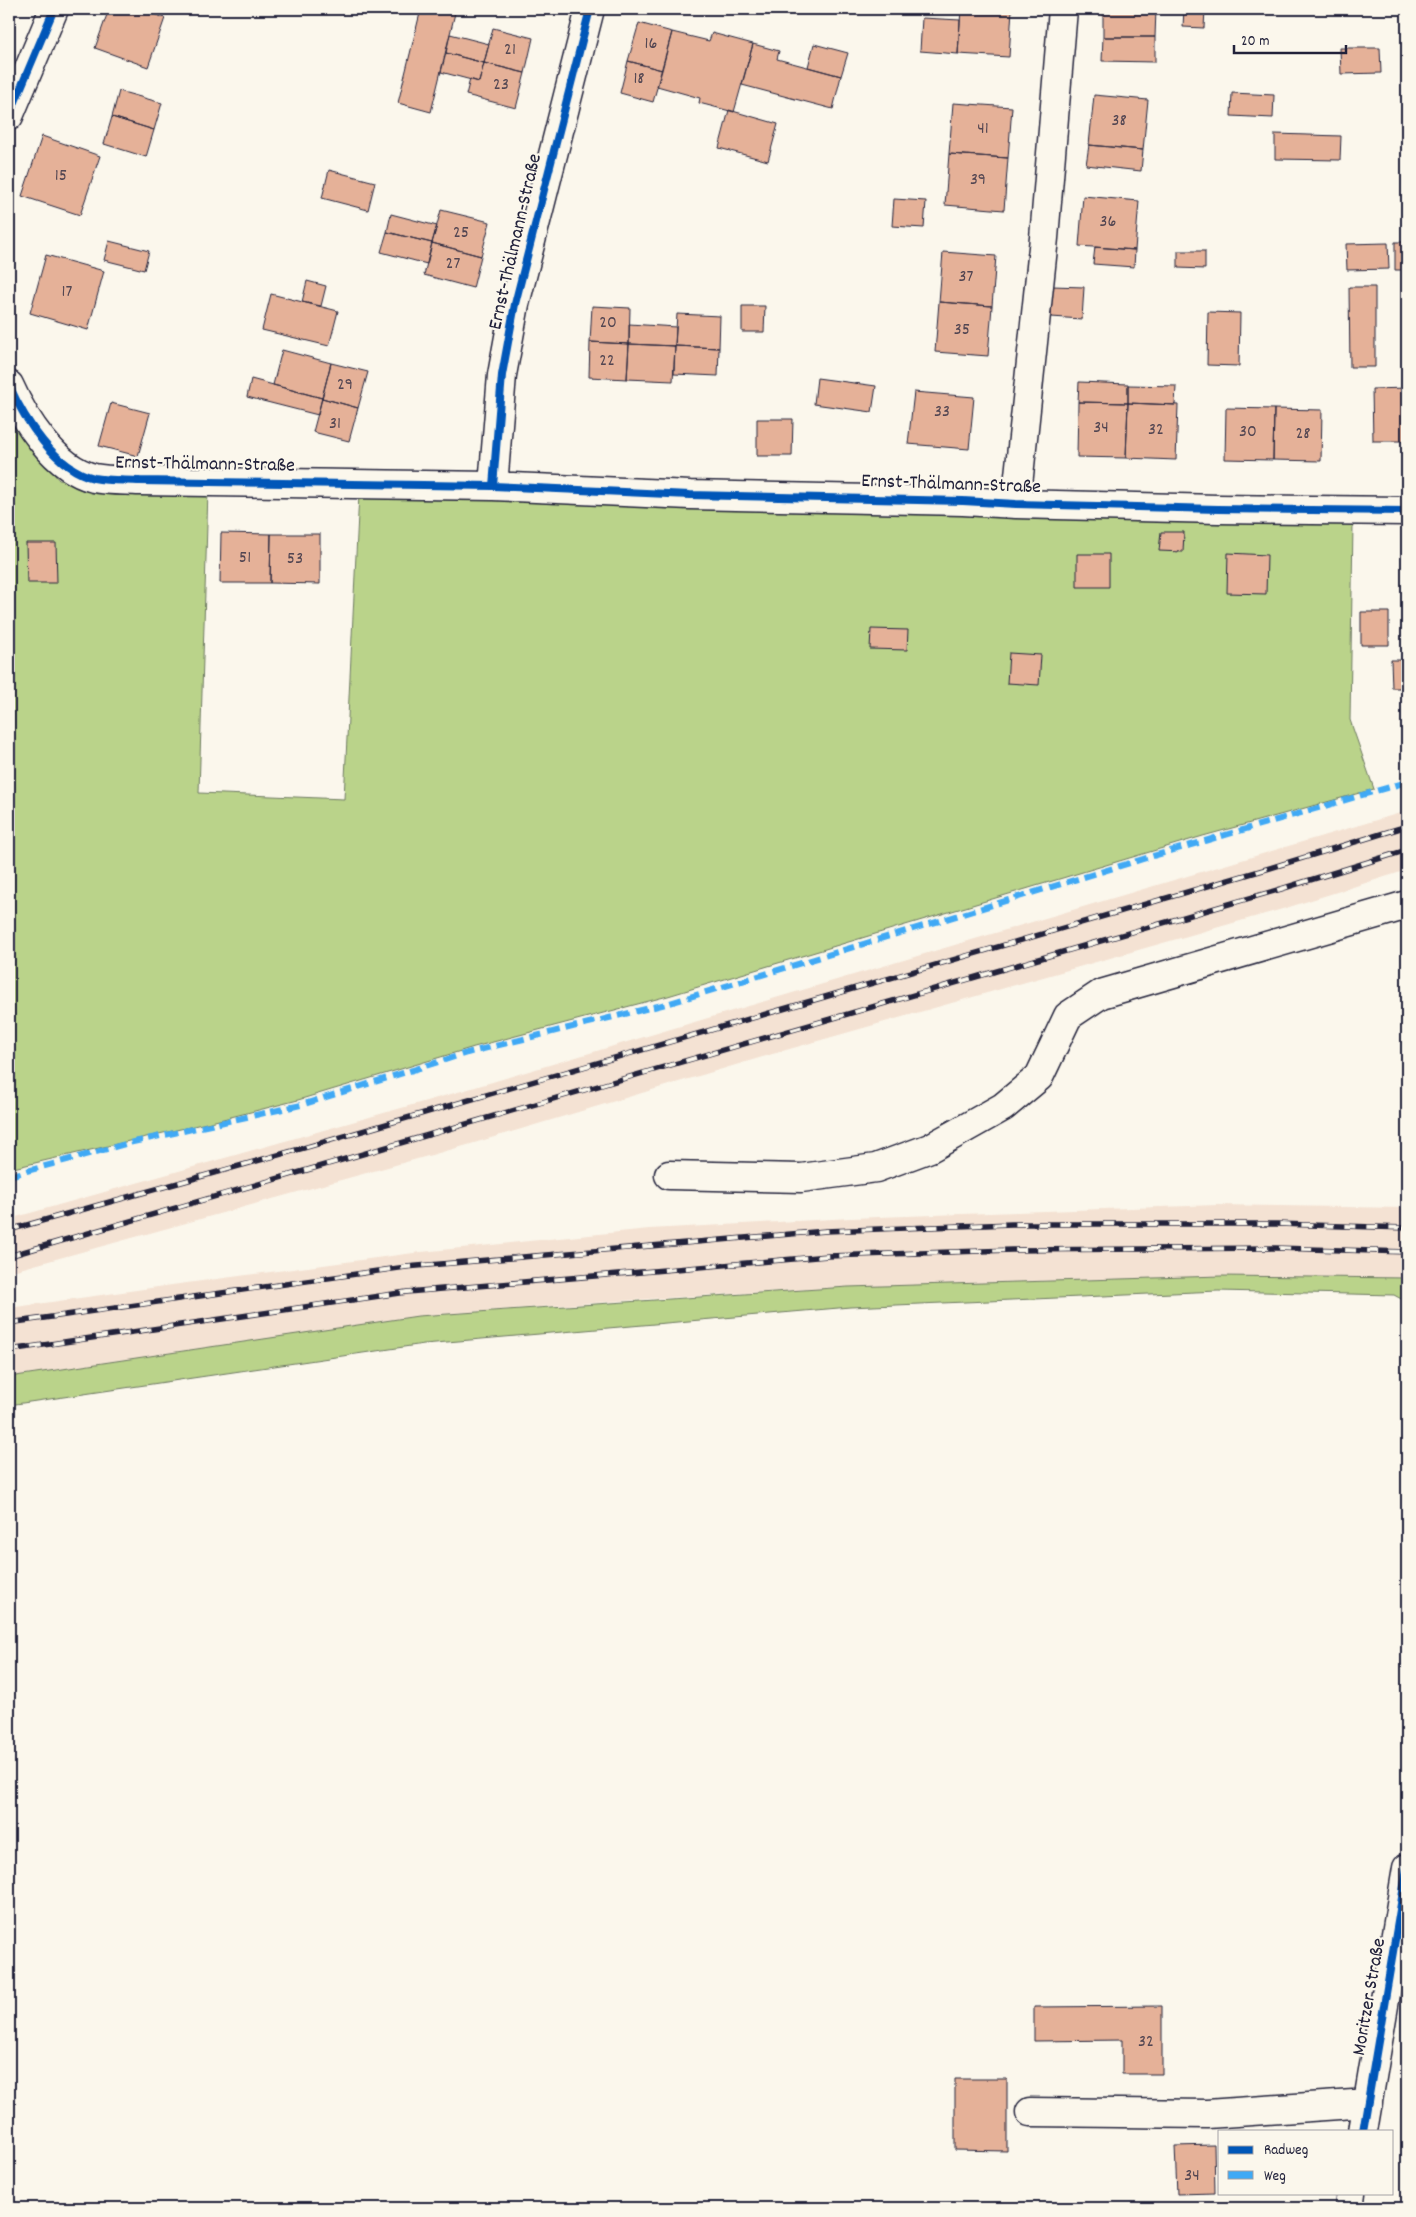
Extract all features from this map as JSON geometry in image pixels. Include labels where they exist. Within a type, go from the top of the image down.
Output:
[{"type":"street","points":[[9,116],[54,9]]},
{"type":"street","name":"Ernst-Thälmann-Straße","points":[[494,486],[502,375],[515,304],[590,9]]},
{"type":"street","name":"Ernst-Thälmann-Straße","points":[[1016,504],[1044,238],[1063,9]]},
{"type":"street","name":"Ernst-Thälmann-Straße","points":[[9,384],[33,430],[68,467],[94,478],[140,481],[494,486],[690,495],[1218,509],[1407,510]]},
{"type":"street","points":[[669,1176],[801,1178],[876,1168],[921,1152],[1003,1107],[1039,1077],[1068,1016],[1101,994],[1407,905]]},
{"type":"street","name":"Moritzer Straße","points":[[1363,2130],[1407,1868]]},
{"type":"street","points":[[1030,2112],[1207,2114],[1368,2103]]},
{"type":"street","points":[[1349,2208],[1351,2194]]},
{"type":"shaded area","points":[[1407,811],[1407,870],[1286,908],[786,1050],[464,1146],[9,1272],[9,1219],[465,1090]]},
{"type":"shaded area","points":[[1217,1205],[1407,1208],[1407,1278],[1220,1276],[848,1287],[648,1299],[418,1316],[9,1377],[9,1308],[421,1252],[649,1229],[851,1218]]},
{"type":"green space","points":[[9,422],[11,422],[59,480],[101,486],[208,490],[199,793],[344,799],[359,494],[1353,524],[1350,720],[1374,789],[1203,836],[668,996],[474,1047],[298,1100],[9,1169]]},
{"type":"green space","points":[[1221,1276],[1407,1278],[1407,1302],[1394,1295],[1218,1291],[850,1307],[424,1344],[9,1405],[9,1377],[418,1316],[848,1287]]},
{"type":"building","points":[[109,9],[139,9],[165,18],[148,67],[95,48]]},
{"type":"building","points":[[421,9],[456,9],[431,112],[398,103]]},
{"type":"building","points":[[961,9],[1012,9],[1009,57],[958,54]]},
{"type":"building","points":[[1103,9],[1156,9],[1155,37],[1103,37]]},
{"type":"building","points":[[1184,9],[1205,9],[1204,28],[1183,27]]},
{"type":"building","points":[[922,18],[960,20],[958,54],[920,51]]},
{"type":"building","points":[[639,23],[672,32],[662,70],[628,61]]},
{"type":"building","points":[[493,28],[533,38],[525,73],[484,63]]},
{"type":"building","points":[[672,32],[709,41],[712,33],[753,44],[734,112],[699,103],[700,98],[657,86]]},
{"type":"building","points":[[450,34],[489,44],[484,63],[446,53]]},
{"type":"building","points":[[1103,37],[1155,37],[1155,62],[1102,61]]},
{"type":"building","points":[[753,44],[779,51],[777,59],[841,76],[833,109],[742,85]]},
{"type":"building","points":[[814,44],[848,53],[841,76],[808,67]]},
{"type":"building","points":[[1340,48],[1380,48],[1381,73],[1341,74]]},
{"type":"building","points":[[446,53],[484,63],[479,82],[441,72]]},
{"type":"building","points":[[628,61],[662,70],[653,102],[620,93]]},
{"type":"building","points":[[484,63],[525,73],[516,108],[466,95],[470,79],[479,82]]},
{"type":"building","points":[[119,91],[162,103],[154,130],[112,117]]},
{"type":"building","points":[[1232,93],[1274,95],[1273,118],[1231,116]]},
{"type":"building","points":[[1094,95],[1148,100],[1143,150],[1089,145]]},
{"type":"building","points":[[953,103],[1012,107],[1008,158],[949,154]]},
{"type":"building","points":[[729,110],[778,124],[768,161],[719,148]]},
{"type":"building","points":[[112,117],[154,130],[146,157],[104,144]]},
{"type":"building","points":[[1275,134],[1341,136],[1340,160],[1275,159]]},
{"type":"building","points":[[42,136],[100,156],[80,215],[22,196]]},
{"type":"building","points":[[1089,145],[1143,150],[1141,171],[1086,165]]},
{"type":"building","points":[[949,154],[1008,158],[1004,210],[945,205]]},
{"type":"building","points":[[329,170],[375,182],[368,210],[322,198]]},
{"type":"building","points":[[1083,196],[1139,201],[1135,250],[1079,246]]},
{"type":"building","points":[[894,199],[926,201],[924,228],[892,226]]},
{"type":"building","points":[[441,210],[490,222],[481,256],[432,243]]},
{"type":"building","points":[[391,214],[437,226],[432,243],[387,232]]},
{"type":"building","points":[[387,232],[432,243],[427,264],[381,252]]},
{"type":"building","points":[[109,241],[149,251],[144,270],[104,260]]},
{"type":"building","points":[[1395,242],[1407,242],[1407,270],[1395,270]]},
{"type":"building","points":[[432,243],[481,256],[473,288],[424,275]]},
{"type":"building","points":[[1388,243],[1389,269],[1347,270],[1346,244]]},
{"type":"building","points":[[1095,247],[1135,250],[1134,267],[1093,264]]},
{"type":"building","points":[[1178,251],[1205,251],[1205,269],[1178,268]]},
{"type":"building","points":[[943,252],[996,256],[992,306],[939,302]]},
{"type":"building","points":[[46,255],[104,271],[88,330],[30,313]]},
{"type":"building","points":[[307,281],[326,286],[321,306],[302,302]]},
{"type":"building","points":[[1052,286],[1084,287],[1082,319],[1051,317]]},
{"type":"building","points":[[1349,287],[1375,287],[1375,367],[1350,367]]},
{"type":"building","points":[[271,294],[338,311],[329,346],[262,330]]},
{"type":"building","points":[[939,302],[992,306],[988,356],[935,352]]},
{"type":"building","points":[[592,306],[630,308],[629,344],[590,342]]},
{"type":"building","points":[[742,306],[765,306],[764,332],[742,332]]},
{"type":"building","points":[[1208,312],[1240,313],[1239,366],[1207,365]]},
{"type":"building","points":[[677,314],[720,316],[719,348],[675,346]]},
{"type":"building","points":[[629,324],[676,327],[675,346],[629,344]]},
{"type":"building","points":[[590,342],[629,344],[627,379],[589,377]]},
{"type":"building","points":[[629,344],[675,346],[673,381],[627,379]]},
{"type":"building","points":[[675,346],[719,348],[718,376],[674,374]]},
{"type":"building","points":[[282,350],[331,363],[322,398],[273,385]]},
{"type":"building","points":[[331,363],[368,372],[358,408],[322,398]]},
{"type":"building","points":[[817,378],[876,386],[872,412],[814,404]]},
{"type":"building","points":[[251,379],[322,398],[318,415],[247,397]]},
{"type":"building","points":[[1079,382],[1128,384],[1128,403],[1078,402]]},
{"type":"building","points":[[1128,385],[1176,386],[1175,405],[1128,403]]},
{"type":"building","points":[[1407,388],[1407,441],[1373,441],[1372,389]]},
{"type":"building","points":[[914,392],[974,397],[969,449],[908,444]]},
{"type":"building","points":[[322,398],[358,408],[349,441],[313,432]]},
{"type":"building","points":[[1078,402],[1128,403],[1126,458],[1077,457]]},
{"type":"building","points":[[111,403],[150,413],[138,456],[99,446]]},
{"type":"building","points":[[1128,403],[1178,405],[1176,460],[1126,458]]},
{"type":"building","points":[[1226,408],[1274,409],[1273,460],[1225,459]]},
{"type":"building","points":[[1274,409],[1322,410],[1321,461],[1273,460]]},
{"type":"building","points":[[757,419],[793,419],[792,456],[757,456]]},
{"type":"building","points":[[1161,532],[1184,532],[1183,552],[1159,551]]},
{"type":"building","points":[[221,533],[271,534],[270,583],[220,583]]},
{"type":"building","points":[[271,534],[320,534],[320,584],[270,583]]},
{"type":"building","points":[[26,543],[56,543],[57,583],[27,583]]},
{"type":"building","points":[[1228,553],[1267,555],[1266,594],[1227,593]]},
{"type":"building","points":[[1077,554],[1109,554],[1109,587],[1077,587]]},
{"type":"building","points":[[1361,612],[1389,612],[1389,645],[1361,645]]},
{"type":"building","points":[[871,629],[908,630],[907,650],[870,649]]},
{"type":"building","points":[[1009,653],[1041,655],[1039,685],[1007,683]]},
{"type":"building","points":[[1391,660],[1407,660],[1407,688],[1392,688]]},
{"type":"building","points":[[1162,2006],[1162,2074],[1122,2074],[1122,2040],[1034,2041],[1034,2007]]},
{"type":"building","points":[[955,2079],[1007,2079],[1007,2151],[955,2150]]},
{"type":"building","points":[[1214,2145],[1215,2193],[1177,2194],[1175,2146]]},
{"type":"railway","points":[[9,1230],[307,1147],[1270,868],[1407,826]]},
{"type":"railway","points":[[9,1256],[1281,889],[1407,850]]},
{"type":"railway","points":[[9,1323],[406,1267],[826,1231],[1012,1224],[1277,1224],[1407,1228]]},
{"type":"railway","points":[[9,1350],[407,1292],[828,1256],[1012,1250],[1276,1248],[1407,1252]]},
{"type":"marked path","points":[[9,1176],[129,1143],[301,1105],[467,1053],[670,1003],[1143,859],[1407,782]]},
{"type":"cycle path","points":[[9,116],[54,9]]},
{"type":"cycle path","points":[[493,486],[502,375],[515,304],[590,9]]},
{"type":"cycle path","points":[[9,385],[32,427],[54,454],[80,473],[106,480],[493,486],[690,495],[963,501],[1016,504],[1407,511]]},
{"type":"cycle path","points":[[1363,2130],[1407,1868]]}]
